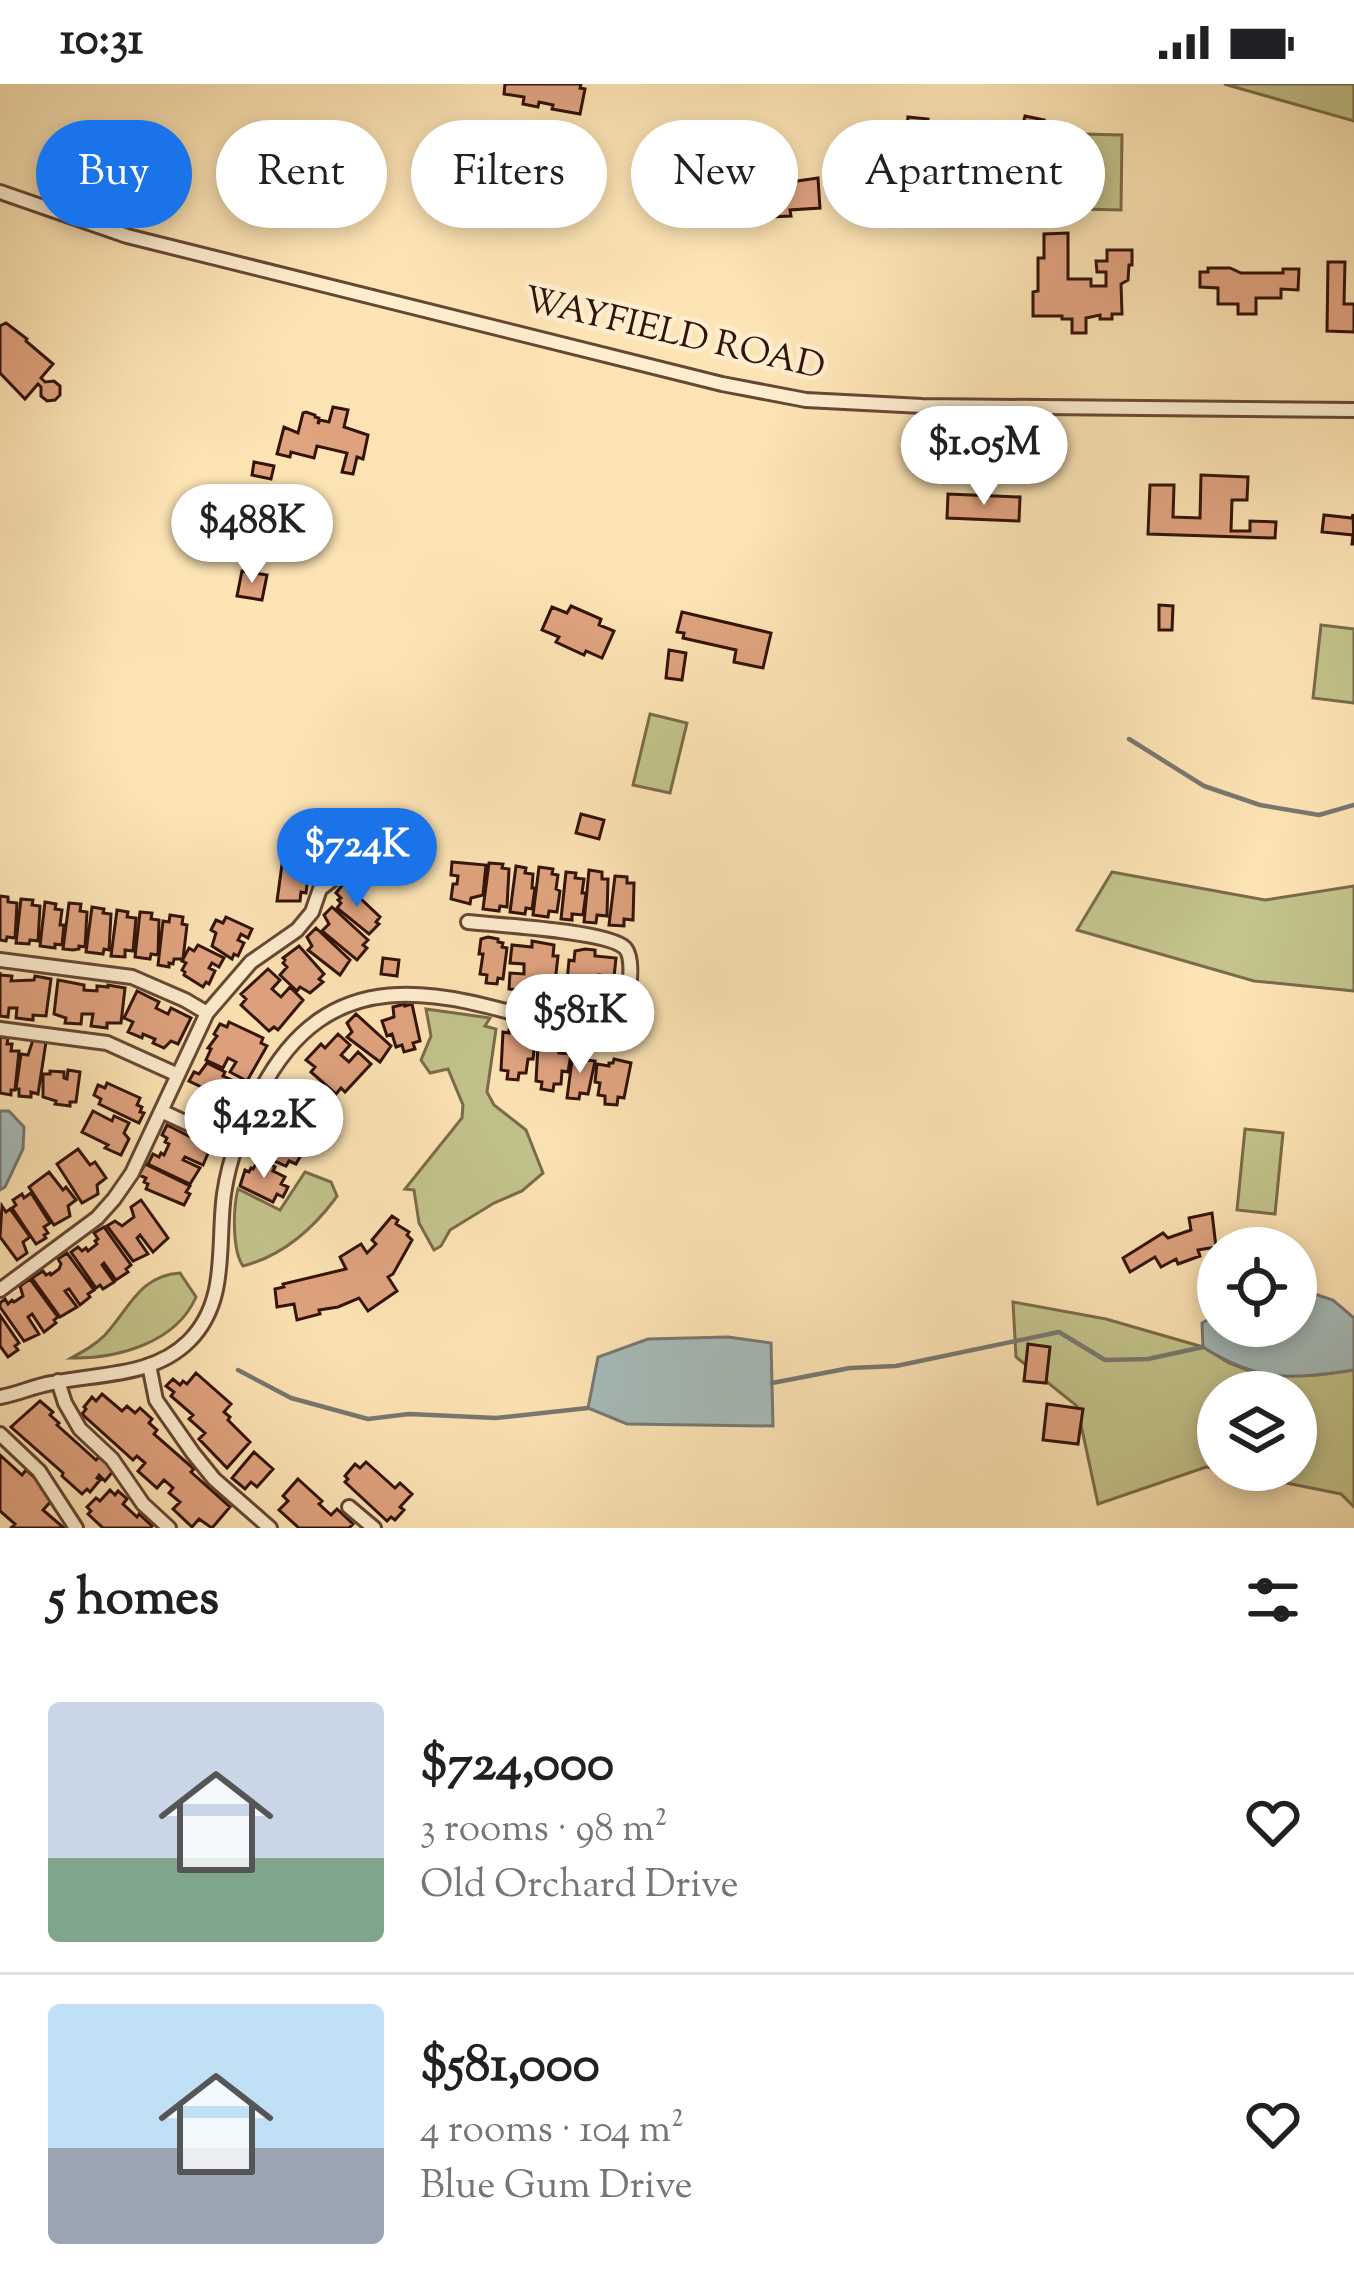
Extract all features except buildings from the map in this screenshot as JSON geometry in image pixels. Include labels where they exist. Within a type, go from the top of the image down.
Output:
[{"type":"street","name":"WAYFIELD ROAD","points":[[0,192],[127,236],[722,384],[806,400],[935,406],[1354,410]]},
{"type":"street","points":[[0,1290],[104,1211],[127,1181],[207,1013],[251,962],[297,930],[312,912],[320,889],[346,869]]},
{"type":"street","points":[[0,1397],[149,1365],[187,1343],[204,1322],[218,1285],[224,1196],[234,1144],[274,1066],[312,1024],[352,1002],[385,994],[474,1002],[604,1037],[619,1030],[625,1018],[631,960],[626,949],[589,936],[468,922]]},
{"type":"street","points":[[0,960],[132,977],[207,1013]]},
{"type":"street","points":[[0,1029],[107,1043],[178,1075]]},
{"type":"street","points":[[160,1112],[234,1144]]},
{"type":"street","points":[[149,1365],[158,1402],[193,1453],[214,1479],[270,1528]]},
{"type":"street","points":[[58,1382],[80,1429],[112,1459],[143,1504],[170,1528]]},
{"type":"street","points":[[0,1407],[16,1394]]},
{"type":"street","points":[[0,1434],[39,1471],[76,1528]]},
{"type":"street","points":[[350,1507],[374,1528]]},
{"type":"green space","points":[[1224,84],[1354,84],[1354,121]]},
{"type":"green space","points":[[1105,135],[1122,135],[1121,210],[1105,210]]},
{"type":"green space","points":[[1321,625],[1354,629],[1354,703],[1313,698]]},
{"type":"green space","points":[[650,714],[687,723],[670,793],[633,785]]},
{"type":"green space","points":[[1112,872],[1265,900],[1354,886],[1354,991],[1254,981],[1077,930]]},
{"type":"green space","points":[[426,1009],[490,1018],[485,1026],[496,1029],[487,1092],[494,1105],[526,1130],[543,1173],[522,1191],[450,1230],[434,1250],[419,1223],[414,1190],[405,1189],[462,1118],[463,1105],[448,1069],[430,1073],[421,1060],[431,1036]]},
{"type":"green space","points":[[1245,1129],[1283,1133],[1275,1214],[1237,1210]]},
{"type":"green space","points":[[305,1172],[331,1182],[337,1196],[295,1241],[243,1266],[234,1229],[238,1189],[280,1210]]},
{"type":"green space","points":[[180,1273],[196,1297],[187,1313],[160,1337],[125,1351],[71,1358],[105,1335],[145,1287]]},
{"type":"green space","points":[[1013,1302],[1106,1319],[1203,1347],[1250,1371],[1197,1371],[1197,1470],[1098,1504],[1077,1406],[1016,1357]]},
{"type":"green space","points":[[1354,1370],[1354,1507],[1341,1494],[1317,1489],[1317,1375]]},
{"type":"water","points":[[0,1111],[9,1111],[24,1127],[23,1149],[0,1190]]},
{"type":"water","points":[[1317,1295],[1333,1300],[1354,1318],[1354,1370],[1317,1374],[1256,1371],[1203,1347],[1317,1347]]},
{"type":"water","points":[[728,1337],[771,1343],[773,1426],[627,1424],[588,1408],[598,1357],[648,1339]]},
{"type":"waterway","points":[[1129,739],[1204,786],[1260,805],[1319,815],[1354,805]]},
{"type":"waterway","points":[[772,1383],[850,1368],[896,1366],[1059,1332],[1105,1360],[1148,1359],[1203,1347]]},
{"type":"waterway","points":[[238,1370],[291,1398],[368,1419],[409,1414],[496,1418],[588,1408]]}]
